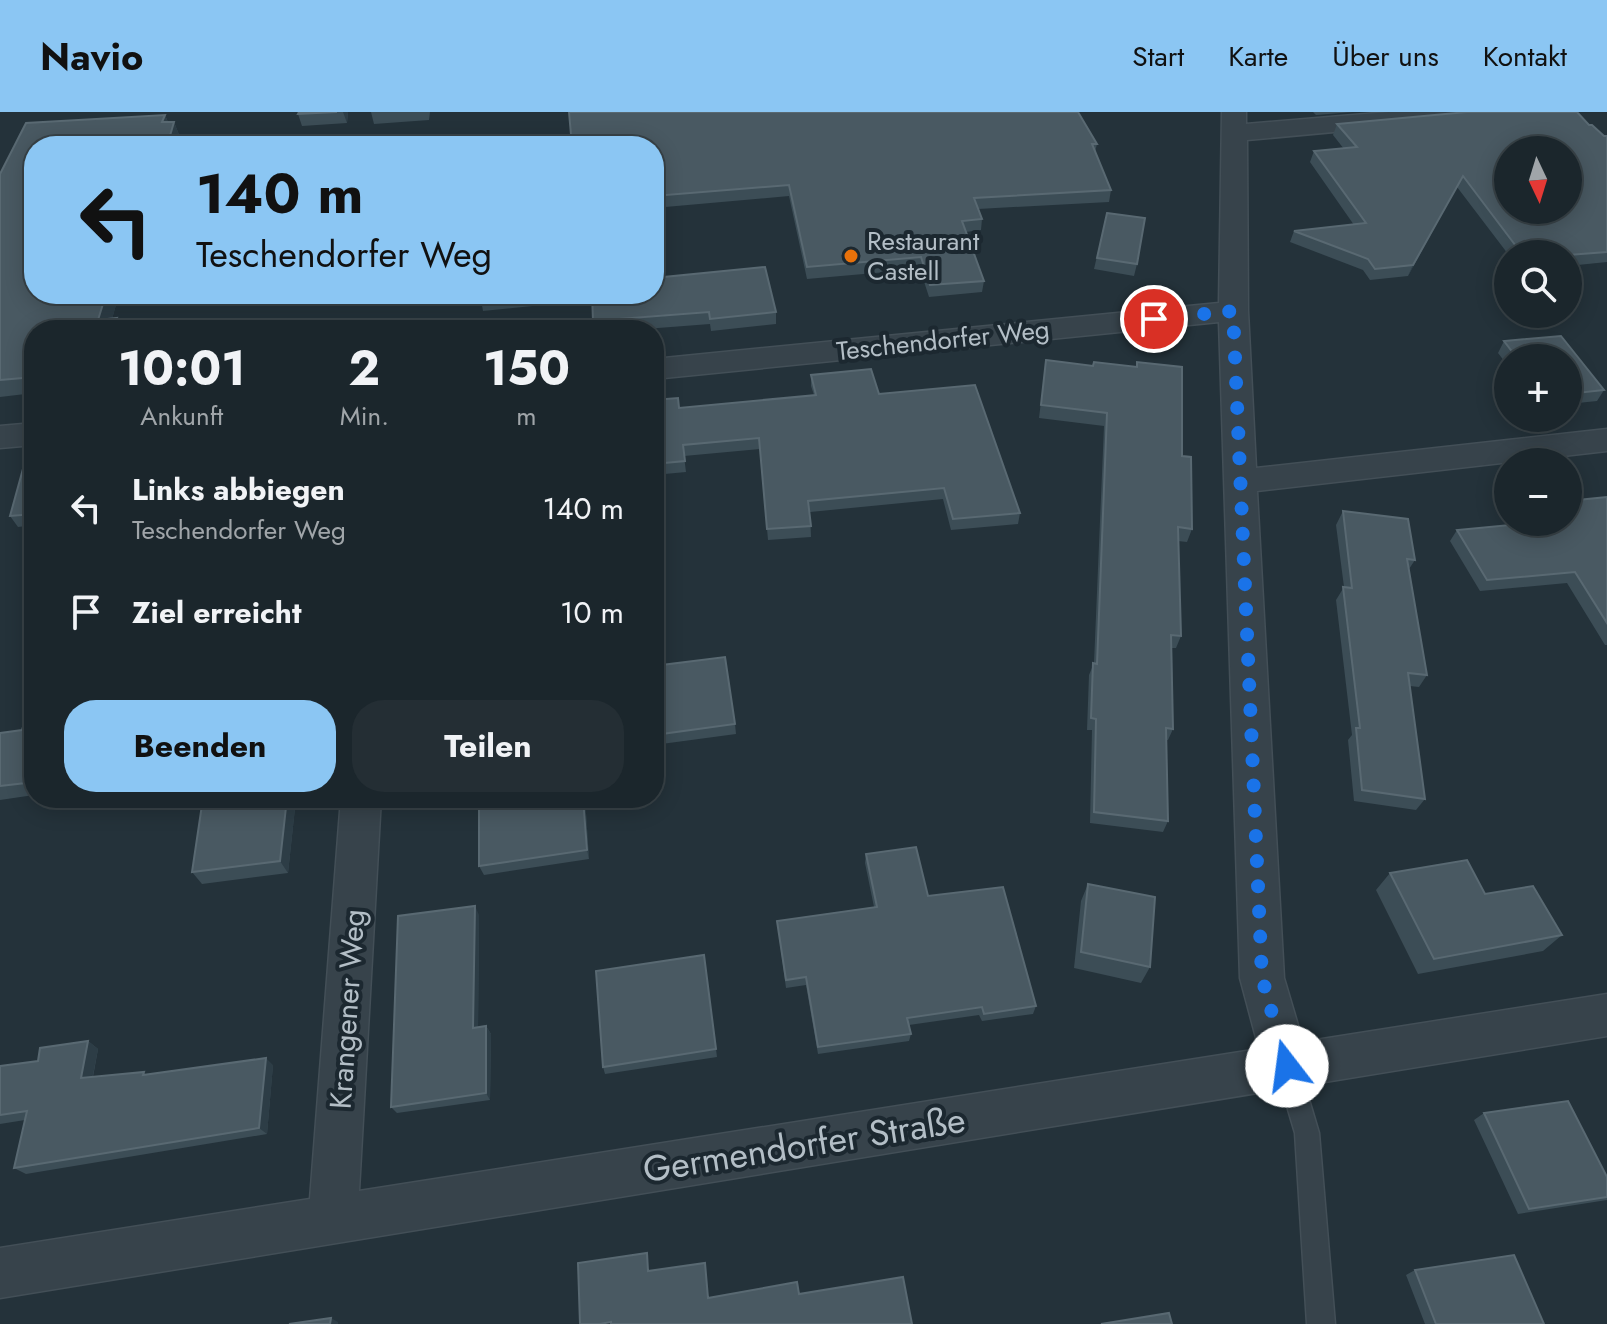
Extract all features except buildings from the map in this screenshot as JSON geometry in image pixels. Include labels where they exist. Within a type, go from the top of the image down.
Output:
[{"type":"street","points":[[1287,1066],[1262,978],[1233,311],[1234,123],[1474,112]]},
{"type":"street","name":"Teschendorfer Weg","points":[[664,368],[1233,311]]},
{"type":"street","points":[[0,437],[24,435]]},
{"type":"street","points":[[1240,481],[1607,440]]},
{"type":"street","name":"Krangener Weg","points":[[333,1221],[360,808]]},
{"type":"street","name":"Germendorfer Straße","points":[[0,1273],[1607,1015]]},
{"type":"lane","points":[[1287,1066],[1307,1133],[1321,1324]]},
{"type":"place","name":"Restaurant Castell","points":[[851,256]]},
{"type":"route","points":[[1154,319],[1233,311],[1262,978],[1287,1066]]}]
